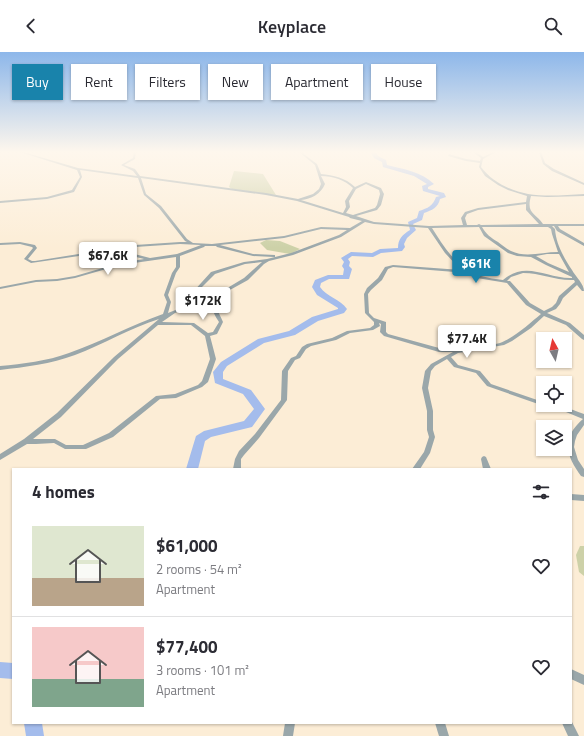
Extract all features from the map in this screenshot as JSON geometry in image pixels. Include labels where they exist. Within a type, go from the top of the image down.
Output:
[{"type":"street","points":[[0,202],[47,198],[72,191],[77,184]]},
{"type":"street","points":[[141,184],[145,194],[158,204],[186,240],[192,243]]},
{"type":"street","points":[[190,184],[298,200],[364,221],[404,226],[584,225]]},
{"type":"street","points":[[298,200],[307,199],[322,188],[323,184]]},
{"type":"street","points":[[351,184],[355,188]]},
{"type":"street","points":[[344,214],[348,207],[347,200],[355,188],[361,184],[370,184],[380,188],[382,194],[379,205],[376,209],[351,217]]},
{"type":"street","points":[[499,184],[511,190],[527,195],[584,195]]},
{"type":"street","points":[[268,197],[272,195]]},
{"type":"street","points":[[527,195],[529,197],[527,203],[528,210],[542,226]]},
{"type":"street","points":[[307,199],[313,204]]},
{"type":"street","points":[[465,226],[463,218],[468,212],[488,207],[527,203]]},
{"type":"street","points":[[196,304],[194,293],[213,273],[244,262],[268,260],[285,256],[340,236],[364,221]]},
{"type":"street","points":[[479,225],[486,235],[509,252],[542,262]]},
{"type":"street","points":[[549,226],[553,230],[554,238],[561,254],[584,289]]},
{"type":"street","points":[[556,226],[558,230],[584,245]]},
{"type":"street","points":[[0,288],[36,281],[75,277],[120,264],[178,255],[197,247],[284,237],[325,227],[342,229],[354,228]]},
{"type":"street","points":[[429,227],[446,252],[466,272]]},
{"type":"street","points":[[0,244],[20,243],[34,246],[35,248],[26,258],[31,262],[135,246],[192,243],[212,245],[262,257],[285,256]]},
{"type":"street","points":[[109,250],[150,260]]},
{"type":"street","points":[[521,256],[547,252],[561,254]]},
{"type":"street","points":[[165,315],[169,302],[166,295],[174,273],[178,267],[178,255]]},
{"type":"street","points":[[531,255],[576,279]]},
{"type":"street","points":[[0,368],[39,363],[70,354],[132,327],[218,296],[246,279],[262,263],[268,260]]},
{"type":"street","points":[[237,468],[238,459],[241,453],[257,436],[284,400],[284,371],[289,363],[301,354],[306,346],[334,339],[348,332],[375,328],[378,324],[367,314],[366,294],[369,289],[380,280],[382,273],[387,267],[427,268],[466,272],[486,279],[504,281],[512,286],[520,297],[528,304],[568,324],[584,338]]},
{"type":"street","points":[[504,281],[510,276],[531,272],[547,274],[561,279],[576,279]]},
{"type":"street","points":[[417,468],[427,453],[432,437],[430,430],[430,411],[425,388],[427,374],[433,365],[463,351],[502,344],[529,327],[544,313],[554,308],[576,279]]},
{"type":"street","points":[[206,334],[215,333],[220,326],[221,322],[213,304],[218,296]]},
{"type":"street","points":[[0,457],[26,441],[59,415],[139,337],[173,312]]},
{"type":"street","points":[[373,319],[384,323],[383,332],[386,335],[439,350],[463,351]]},
{"type":"street","points":[[26,441],[55,441],[65,447],[84,447],[111,435],[158,397],[176,396],[200,386],[204,382],[213,360],[206,334],[192,324],[157,323]]},
{"type":"street","points":[[448,357],[456,366],[478,372],[489,385],[536,402]]},
{"type":"street","points":[[572,412],[584,417]]},
{"type":"street","points":[[584,421],[573,433],[570,450],[584,474]]},
{"type":"street","points":[[484,459],[487,468]]},
{"type":"street","points":[[572,497],[584,498]]},
{"type":"street","points":[[572,674],[584,680]]},
{"type":"street","points":[[288,736],[290,724]]},
{"type":"street","points":[[440,724],[444,736]]},
{"type":"street","points":[[568,724],[574,736]]},
{"type":"green space","points":[[230,184],[269,184],[276,195],[232,189],[229,187]]},
{"type":"green space","points":[[266,240],[280,241],[300,249],[290,254],[267,250],[260,243]]},
{"type":"green space","points":[[580,546],[584,546],[584,576],[579,572],[576,555]]},
{"type":"waterway","points":[[192,468],[200,439],[208,434],[248,424],[260,409],[247,392],[218,381],[218,372],[224,364],[261,341],[292,333],[315,319],[341,311],[343,309],[341,306],[320,293],[316,287],[318,282],[328,277],[346,277],[348,269],[345,266],[347,262],[344,258],[351,254],[373,255],[380,251],[400,250],[404,237],[413,230],[410,223],[420,219],[421,212],[435,206],[438,198],[443,197],[442,194],[425,190],[425,186],[431,184]]},
{"type":"waterway","points":[[0,670],[12,671]]},
{"type":"waterway","points":[[33,724],[35,736]]}]
